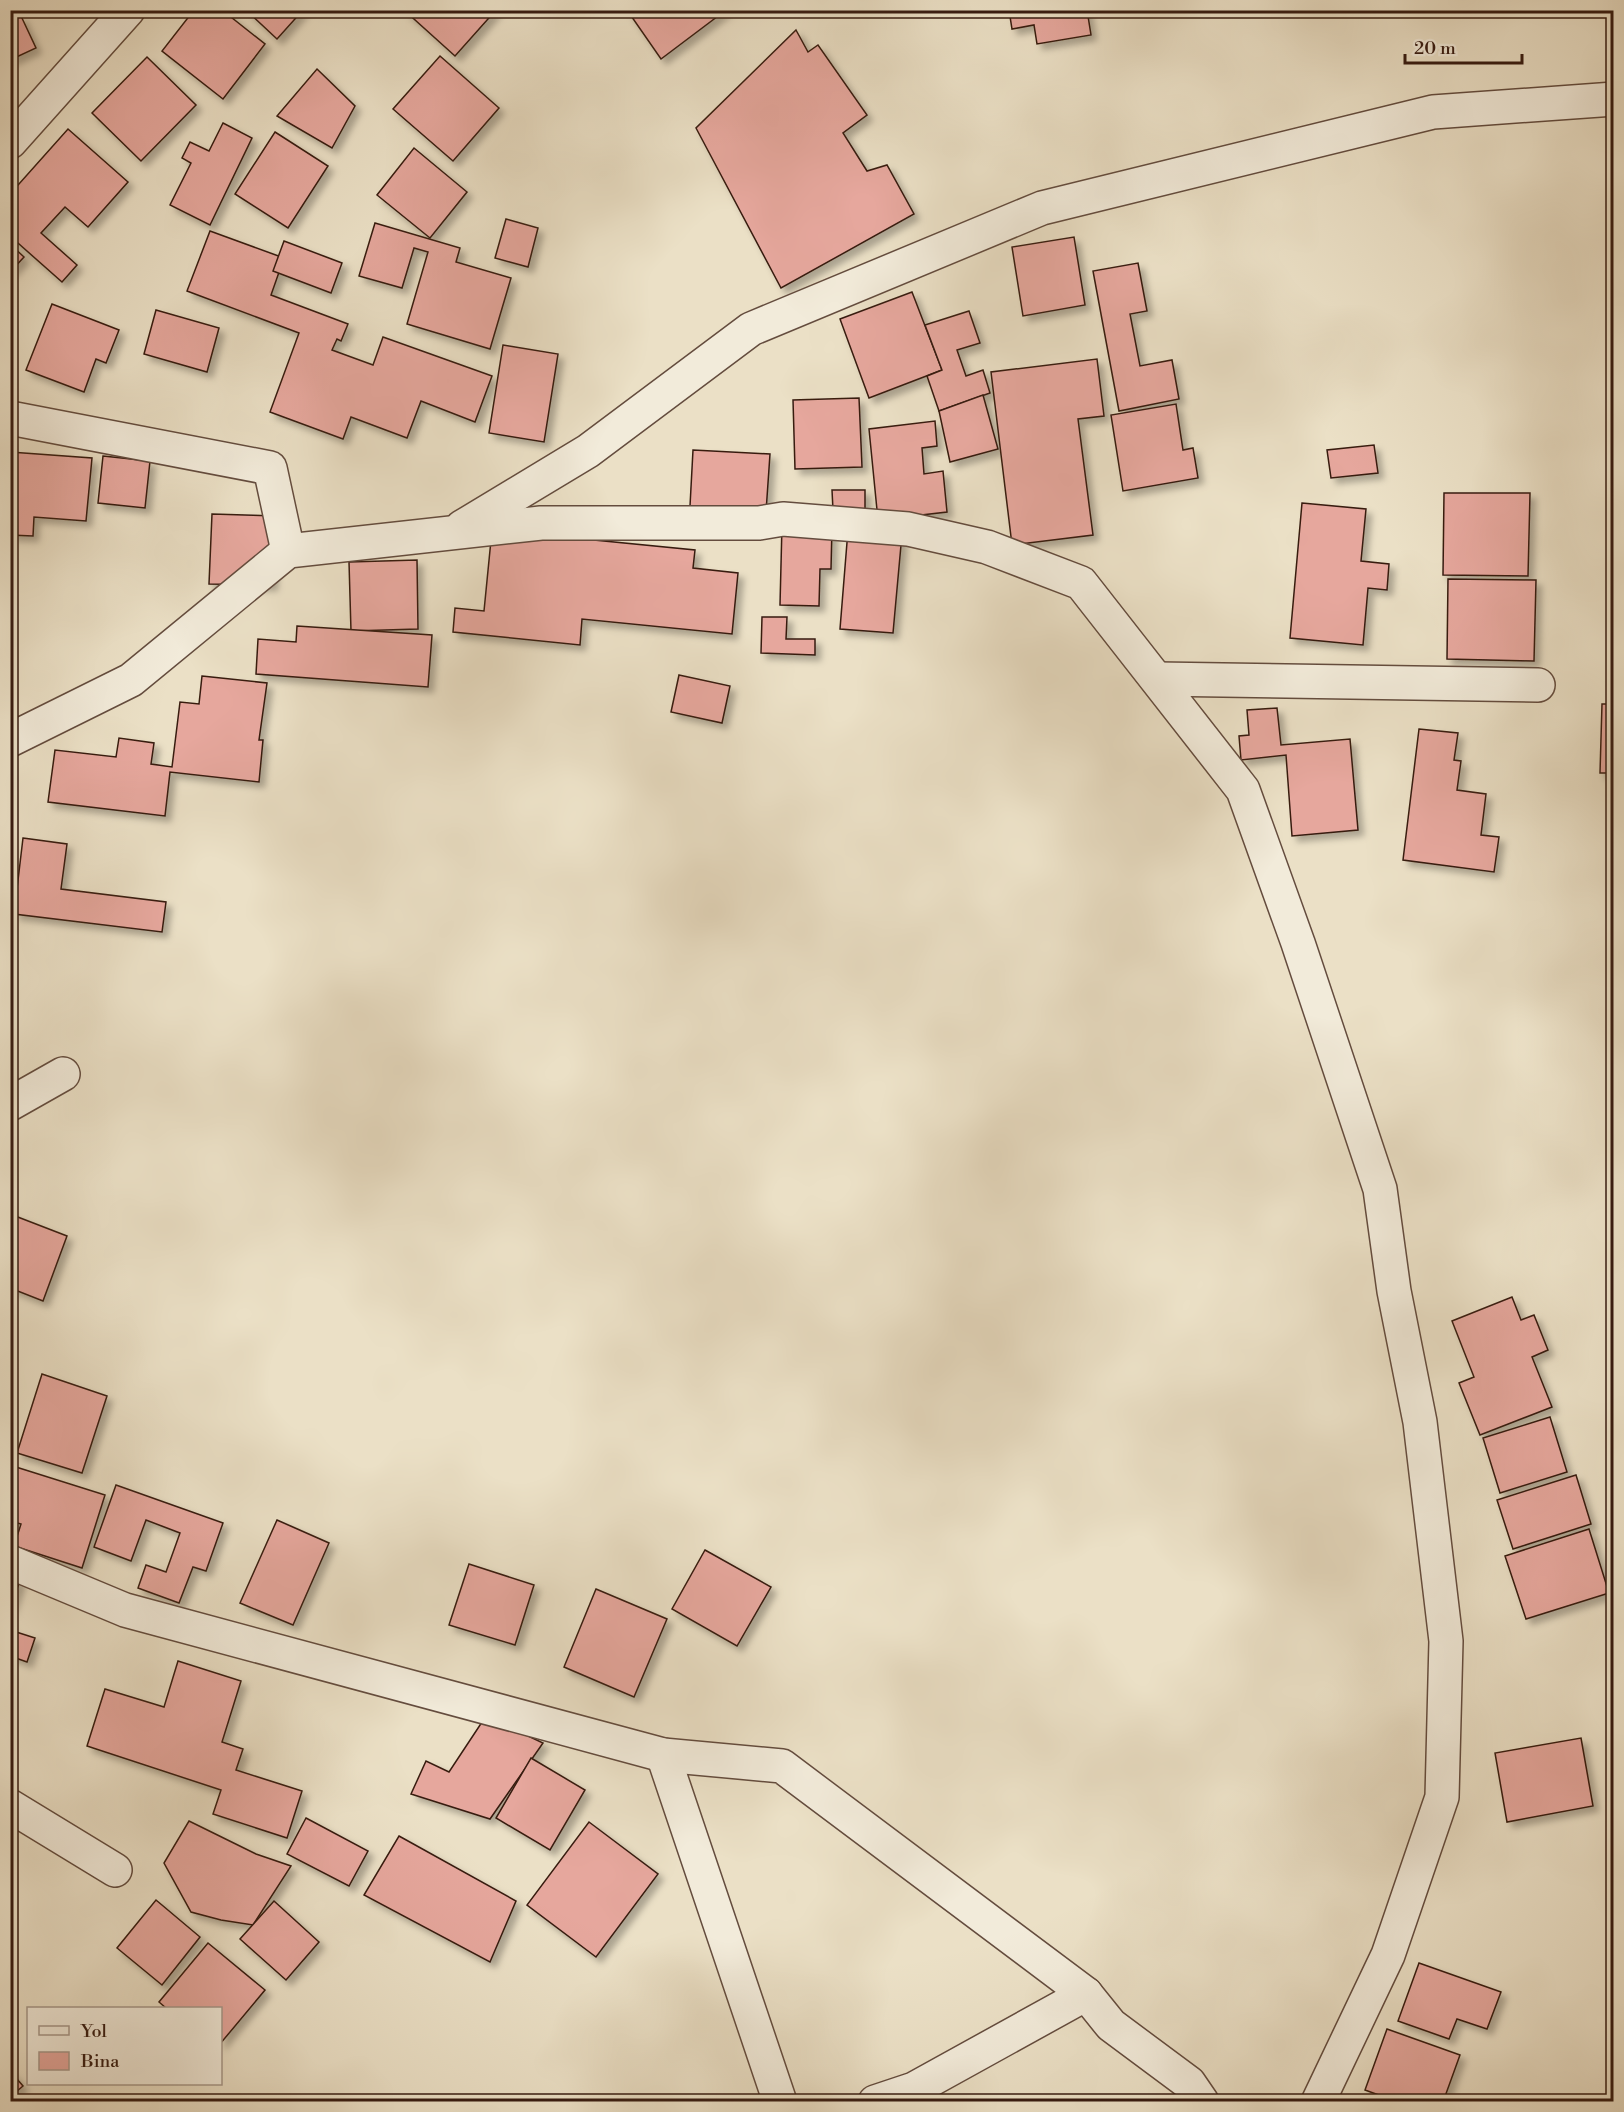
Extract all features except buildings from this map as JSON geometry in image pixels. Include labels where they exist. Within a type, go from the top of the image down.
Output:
[{"type":"street","points":[[10,142],[128,10]]},
{"type":"street","points":[[452,533],[588,451],[751,329],[1042,208],[1433,112],[1614,99]]},
{"type":"street","points":[[10,418],[270,468],[288,551]]},
{"type":"street","points":[[10,740],[131,680],[288,551],[540,523],[759,523],[783,519],[908,529],[987,547],[1081,583],[1243,790],[1298,943],[1380,1189],[1394,1291],[1420,1422],[1446,1641],[1442,1797],[1388,1955],[1318,2102]]},
{"type":"street","points":[[1157,679],[1538,685]]},
{"type":"street","points":[[10,1104],[63,1074]]},
{"type":"street","points":[[10,1562],[124,1610],[663,1755],[782,1766],[1086,1994],[1111,2025],[1189,2083],[1202,2102]]},
{"type":"street","points":[[663,1755],[780,2102]]},
{"type":"street","points":[[10,1806],[115,1870]]},
{"type":"street","points":[[875,2102],[914,2090],[1086,1994]]}]
